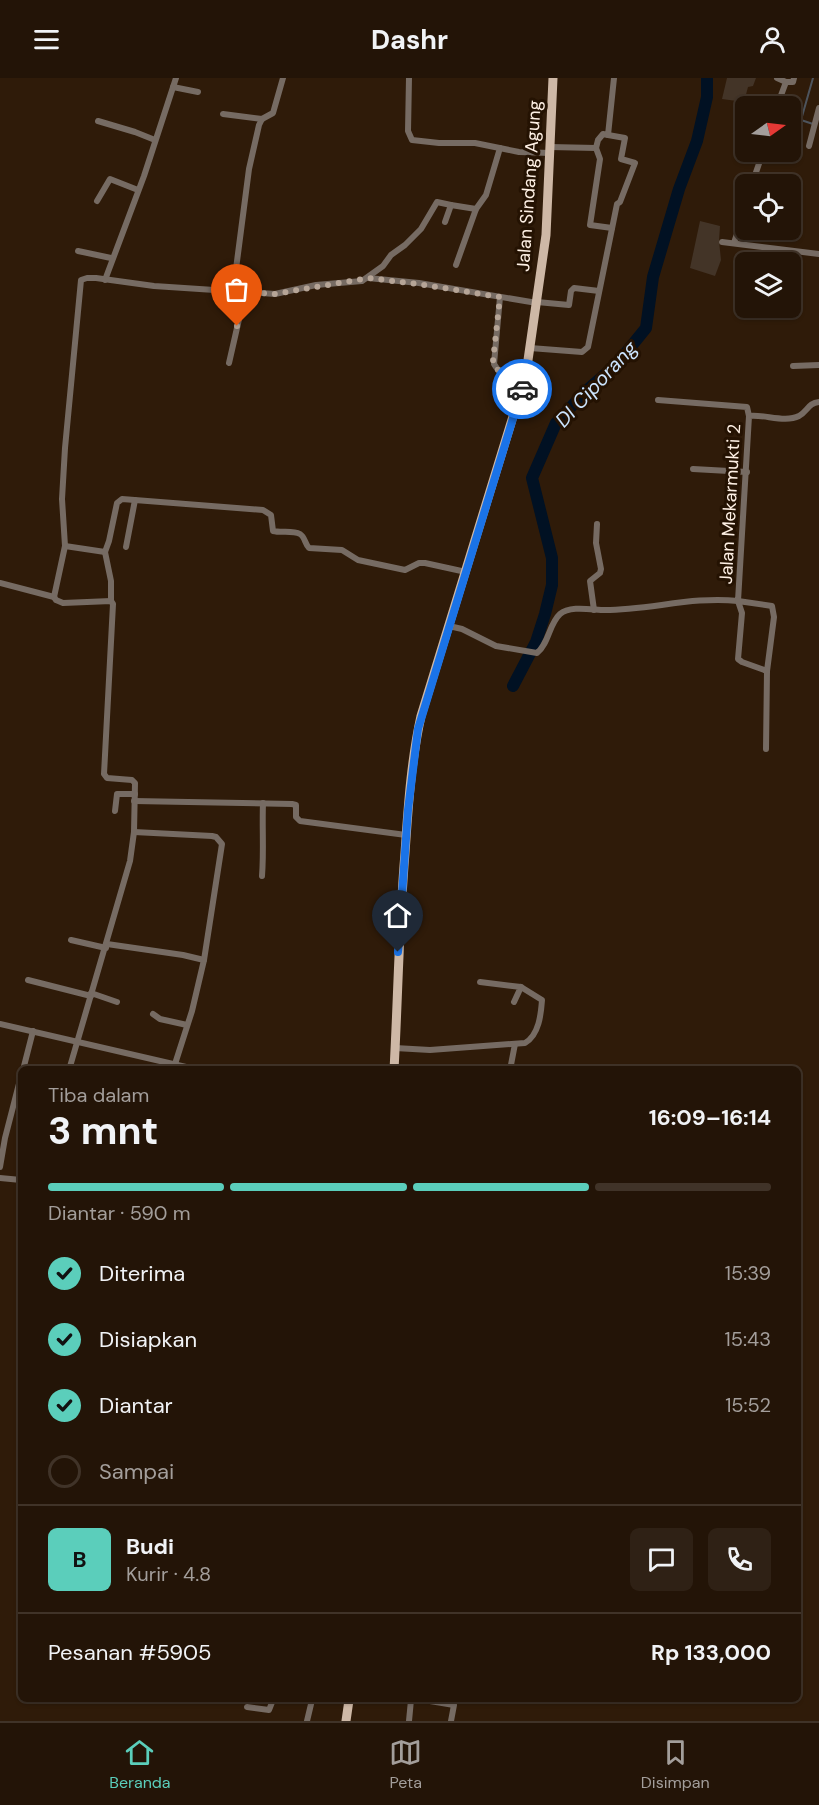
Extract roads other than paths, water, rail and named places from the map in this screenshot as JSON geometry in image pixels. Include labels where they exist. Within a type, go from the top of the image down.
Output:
[{"type":"main road","name":"Jalan Sindang Agung","points":[[394,1066],[397,973],[406,835],[418,729],[526,374],[546,235],[553,78]]},
{"type":"main road","points":[[346,1721],[349,1702]]},
{"type":"street","points":[[105,280],[176,78]]},
{"type":"street","points":[[223,114],[261,119],[273,113],[283,78]]},
{"type":"street","points":[[409,78],[408,131],[412,140],[475,143],[519,152],[596,148]]},
{"type":"street","points":[[608,135],[614,78]]},
{"type":"street","points":[[777,78],[786,82],[793,82],[794,78]]},
{"type":"street","points":[[781,96],[786,82]]},
{"type":"street","points":[[173,87],[198,92]]},
{"type":"street","points":[[809,146],[819,108]]},
{"type":"street","points":[[233,292],[249,170],[261,119]]},
{"type":"street","points":[[98,121],[155,140]]},
{"type":"street","points":[[530,348],[586,350],[593,331],[617,204],[620,202],[634,163],[621,159],[625,138],[603,134],[596,148],[600,159],[590,225],[612,228]]},
{"type":"street","points":[[456,265],[476,209],[486,195],[500,148]]},
{"type":"street","points":[[98,201],[110,179],[138,190]]},
{"type":"street","points":[[368,278],[421,229],[437,202],[476,209]]},
{"type":"street","points":[[445,222],[451,205]]},
{"type":"street","points":[[722,242],[819,254]]},
{"type":"street","points":[[78,251],[111,258]]},
{"type":"street","points":[[54,597],[65,546],[64,459],[81,280],[87,278],[154,286],[275,294],[368,278],[568,305],[572,289],[599,291]]},
{"type":"street","points":[[229,363],[245,292]]},
{"type":"street","points":[[500,297],[494,364],[498,370],[526,374]]},
{"type":"street","points":[[793,366],[819,365]]},
{"type":"street","points":[[658,400],[747,408],[749,416]]},
{"type":"street","name":"Jalan Mekarmukti 2","points":[[449,626],[468,632],[496,646],[537,653],[545,646],[560,614],[569,610],[622,609],[706,600],[738,601],[749,416],[795,417],[812,403],[819,402]]},
{"type":"street","points":[[693,469],[747,472]]},
{"type":"street","points":[[126,547],[135,500]]},
{"type":"street","points":[[70,1066],[130,861],[134,832],[134,780],[107,778],[104,774],[114,607],[111,601],[111,581],[105,552],[110,541],[118,501],[135,500],[263,510],[271,514],[273,531],[299,534],[309,548],[342,550],[358,560],[405,570],[419,563],[425,563],[466,572]]},
{"type":"street","points":[[594,610],[590,581],[600,573],[601,569],[596,543],[597,524]]},
{"type":"street","points":[[65,546],[105,552]]},
{"type":"street","points":[[0,583],[54,597],[63,603],[111,601]]},
{"type":"street","points":[[766,749],[767,671],[774,617],[772,606],[738,601],[742,613],[738,659],[767,671]]},
{"type":"street","points":[[115,811],[117,794],[134,798],[295,804],[297,819],[300,821],[406,835]]},
{"type":"street","points":[[262,876],[263,803]]},
{"type":"street","points":[[134,832],[212,836],[220,840],[222,849],[204,960],[176,1064]]},
{"type":"street","points":[[71,940],[183,955],[204,960]]},
{"type":"street","points":[[28,980],[117,1002]]},
{"type":"street","points":[[395,1048],[430,1050],[525,1043],[533,1036],[540,1016],[542,1000],[521,987],[480,982]]},
{"type":"street","points":[[514,1002],[521,987]]},
{"type":"street","points":[[153,1014],[160,1019],[188,1025]]},
{"type":"street","points":[[0,1024],[184,1066]]},
{"type":"street","points":[[24,1066],[33,1031]]},
{"type":"street","points":[[511,1066],[515,1044]]},
{"type":"street","points":[[0,1167],[18,1089]]},
{"type":"street","points":[[0,1178],[18,1180]]},
{"type":"street","points":[[247,1707],[269,1710],[272,1702]]},
{"type":"street","points":[[307,1721],[312,1702]]},
{"type":"street","points":[[409,1721],[411,1702]]},
{"type":"street","points":[[436,1702],[454,1705],[451,1721]]},
{"type":"waterway","name":"DI Ciporang","points":[[513,686],[536,642],[552,585],[552,558],[532,478],[556,423],[586,391],[616,365],[646,328],[653,277],[679,189],[697,141],[707,97],[707,78]]},
{"type":"waterway","points":[[813,78],[801,120],[813,124]]}]
